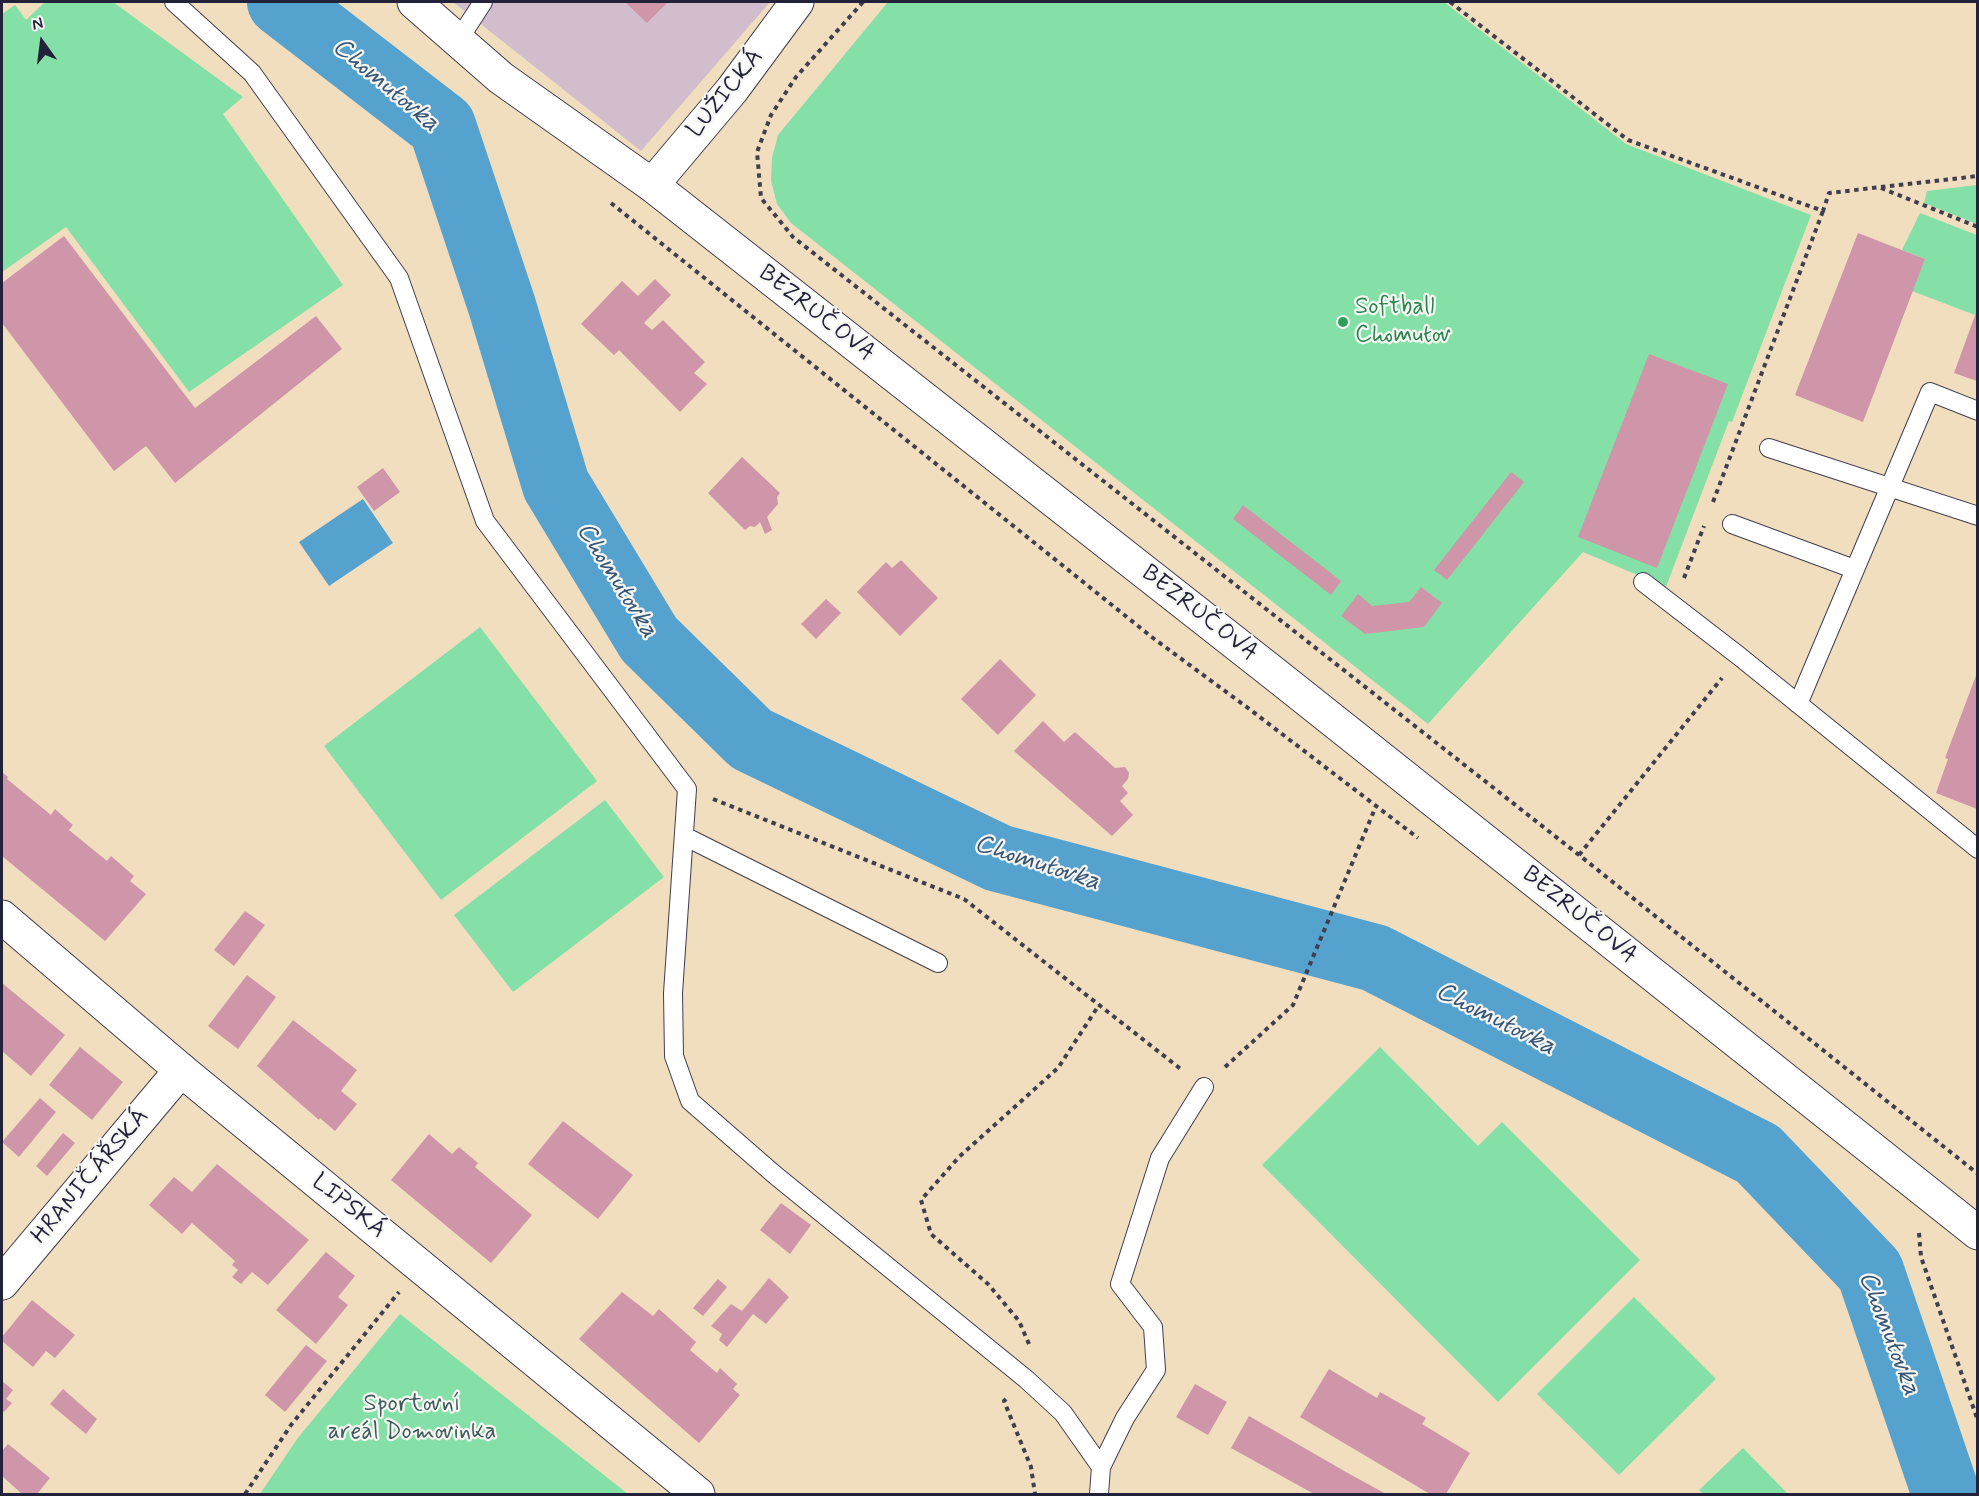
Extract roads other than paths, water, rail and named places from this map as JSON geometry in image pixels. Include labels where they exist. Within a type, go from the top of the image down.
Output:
[{"type":"street","name":"BEZRUČOVA","points":[[414,2],[501,78],[652,185],[1286,682],[1977,1233]]},
{"type":"street","name":"LUŽICKÁ","points":[[652,185],[732,90],[797,2]]},
{"type":"street","name":"LIPSKÁ","points":[[2,917],[181,1071],[698,1494]]},
{"type":"street","name":"HRANIČÁŘSKÁ","points":[[2,1283],[181,1071]]},
{"type":"lane","points":[[174,2],[252,73],[399,278],[485,521],[687,789],[673,993],[674,1056],[690,1101],[775,1175],[1026,1379],[1063,1413],[1101,1467]]},
{"type":"lane","points":[[459,39],[483,2]]},
{"type":"lane","points":[[1798,704],[1930,392],[1977,411]]},
{"type":"lane","points":[[1769,448],[1977,516]]},
{"type":"lane","points":[[1732,524],[1854,570]]},
{"type":"lane","points":[[1643,582],[1739,656],[1977,849]]},
{"type":"lane","points":[[684,836],[938,963]]},
{"type":"lane","points":[[1099,1494],[1101,1467],[1125,1418],[1156,1370],[1153,1327],[1120,1284],[1160,1158],[1204,1087]]},
{"type":"water","points":[[363,499],[393,543],[329,586],[299,542]]},
{"type":"waterway","name":"Chomutovka","points":[[281,2],[442,126],[502,306],[556,485],[649,639],[751,739],[998,858],[1375,958],[1758,1154],[1870,1271],[1946,1494]]},
{"type":"place","name":"Softball Chomutov","points":[[1343,322]]},
{"type":"park label","name":"Sportovní areál Domovinka","points":[[412,1419]]}]
